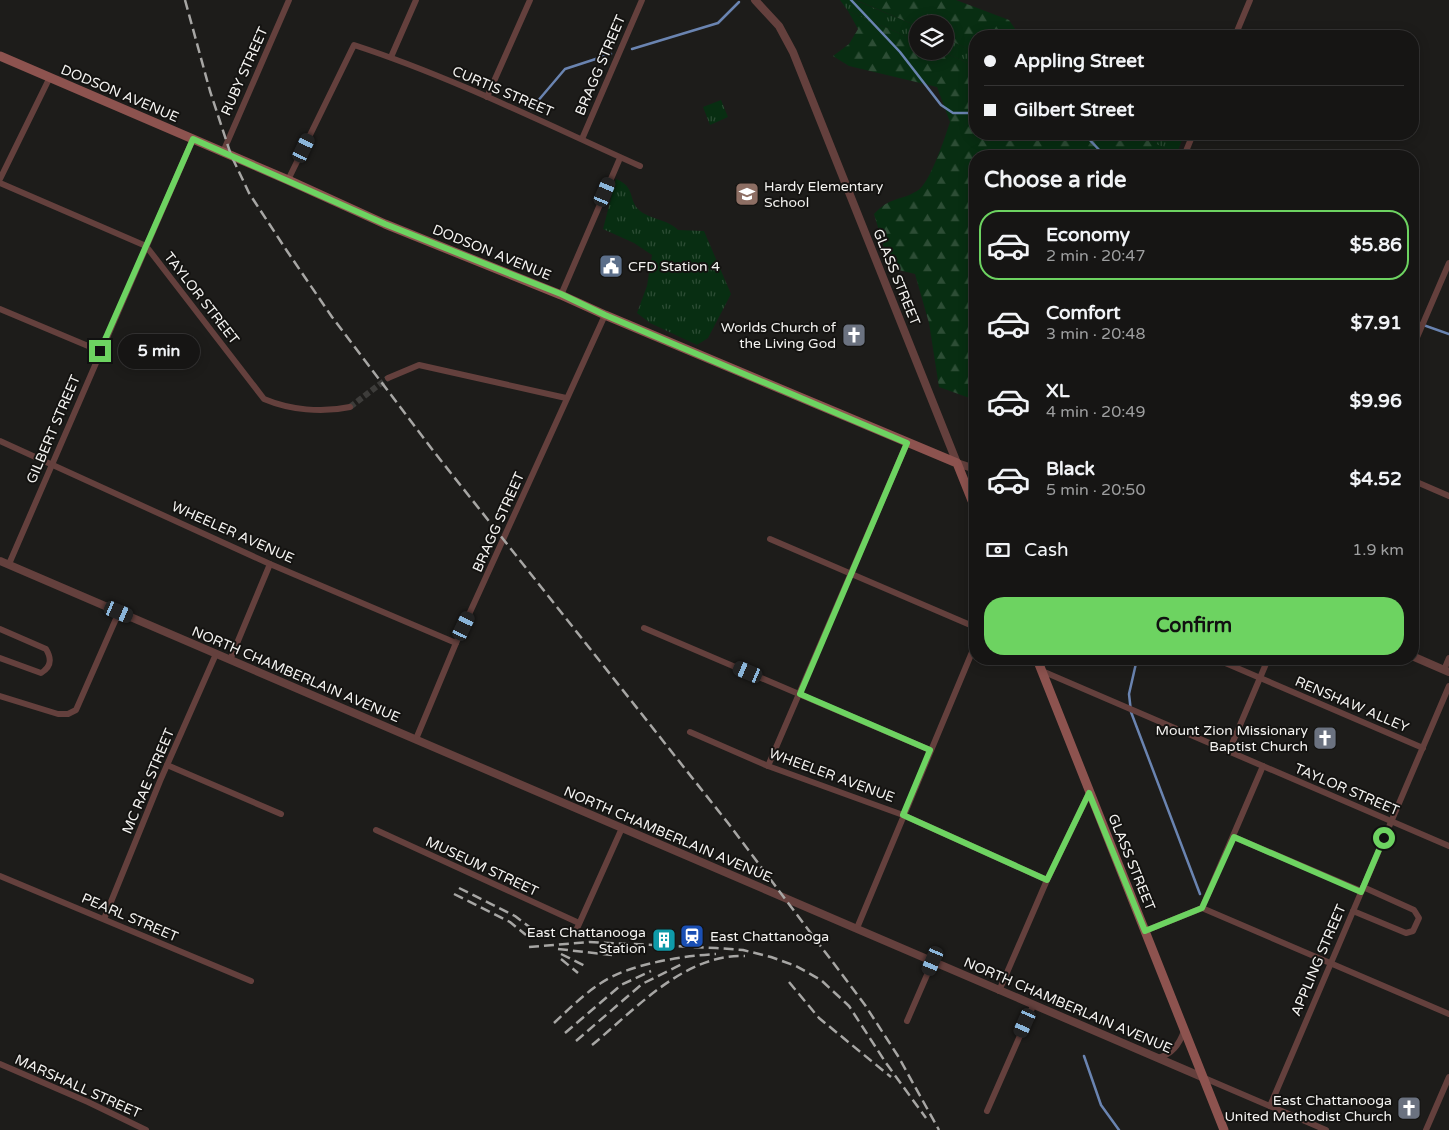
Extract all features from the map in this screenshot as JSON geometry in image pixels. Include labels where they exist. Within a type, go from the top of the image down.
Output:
[{"type":"main road","name":"DODSON AVENUE","points":[[0,56],[288,180],[385,224],[561,294],[605,315],[957,463]]},
{"type":"main road","name":"GLASS STREET","points":[[957,463],[969,493]]},
{"type":"main road","name":"GLASS STREET","points":[[1040,665],[1224,1130]]},
{"type":"street","name":"RUBY STREET","points":[[223,152],[289,0]]},
{"type":"street","points":[[391,57],[416,0]]},
{"type":"street","points":[[487,97],[530,0]]},
{"type":"street","name":"BRAGG STREET","points":[[582,139],[642,0]]},
{"type":"street","name":"GLASS STREET","points":[[756,0],[779,26],[793,52],[957,463]]},
{"type":"street","points":[[1238,30],[1250,0]]},
{"type":"street","name":"CURTIS STREET","points":[[288,180],[354,45],[391,57],[487,97],[640,166]]},
{"type":"street","points":[[0,179],[50,77]]},
{"type":"street","name":"GILBERT STREET","points":[[8,564],[193,139]]},
{"type":"street","points":[[561,294],[620,158]]},
{"type":"street","name":"TAYLOR STREET","points":[[0,183],[146,246],[264,398],[272,402],[321,411],[350,407]]},
{"type":"street","points":[[1419,333],[1449,263]]},
{"type":"street","points":[[0,309],[100,351]]},
{"type":"street","name":"BRAGG STREET","points":[[416,739],[456,644],[605,315]]},
{"type":"street","points":[[388,378],[419,365],[566,398]]},
{"type":"street","name":"WHEELER AVENUE","points":[[0,441],[270,564],[456,644]]},
{"type":"street","points":[[768,766],[907,443]]},
{"type":"street","name":"DODSON AVENUE","points":[[957,463],[969,467]]},
{"type":"street","points":[[1419,483],[1449,496]]},
{"type":"street","points":[[770,538],[969,624]]},
{"type":"street","name":"NORTH CHAMBERLAIN AVENUE","points":[[0,560],[857,928],[1033,1006],[1326,1130]]},
{"type":"street","points":[[230,660],[270,564]]},
{"type":"street","points":[[0,696],[58,714],[68,714],[76,710],[119,612]]},
{"type":"street","points":[[644,628],[930,750]]},
{"type":"street","points":[[0,629],[46,649],[50,656],[50,662],[41,673],[0,658]]},
{"type":"street","name":"MC RAE STREET","points":[[104,919],[216,654]]},
{"type":"street","points":[[1419,659],[1446,671],[1449,658]]},
{"type":"street","points":[[857,928],[969,659]]},
{"type":"street","name":"RENSHAW ALLEY","points":[[1230,665],[1422,748]]},
{"type":"street","points":[[1229,751],[1265,665]]},
{"type":"street","name":"TAYLOR STREET","points":[[1042,671],[1449,846]]},
{"type":"street","name":"APPLING STREET","points":[[1270,1106],[1449,686]]},
{"type":"street","name":"WHEELER AVENUE","points":[[690,732],[768,766],[903,815],[1047,880]]},
{"type":"street","points":[[168,765],[281,814]]},
{"type":"street","points":[[1145,931],[1202,908],[1234,837],[1262,766]]},
{"type":"street","points":[[999,991],[1047,880],[1089,793]]},
{"type":"street","points":[[575,933],[622,828]]},
{"type":"street","name":"MUSEUM STREET","points":[[376,830],[579,923]]},
{"type":"street","points":[[1234,837],[1414,910],[1419,918],[1413,931],[1406,933],[1353,911]]},
{"type":"street","name":"PEARL STREET","points":[[0,876],[251,981]]},
{"type":"street","points":[[1202,908],[1449,1014]]},
{"type":"street","points":[[908,1021],[933,961]]},
{"type":"street","points":[[987,1111],[1033,1006]]},
{"type":"street","points":[[1158,1058],[1165,1056],[1180,1044],[1184,1032]]},
{"type":"street","name":"MARSHALL STREET","points":[[0,1064],[88,1102],[146,1130]]},
{"type":"street","points":[[1426,1130],[1449,1077]]},
{"type":"green space","points":[[840,0],[855,0],[909,23],[909,38],[848,11]]},
{"type":"green space","points":[[856,0],[956,0],[1009,20],[1016,30],[969,30],[969,49],[954,42],[954,15],[909,15],[909,23]]},
{"type":"green space","points":[[848,11],[909,38],[909,60],[954,60],[954,57],[969,63],[969,140],[1146,140],[1170,150],[969,150],[969,398],[939,387],[929,323],[915,274],[890,268],[874,214],[885,204],[917,191],[922,187],[936,160],[950,122],[937,87],[849,66],[833,56],[849,44],[858,29]]},
{"type":"green space","points":[[954,42],[969,49],[969,63],[954,57]]},
{"type":"green space","points":[[721,100],[728,117],[710,125],[703,107]]},
{"type":"green space","points":[[1146,140],[1182,140],[1178,150],[1170,150]]},
{"type":"green space","points":[[616,179],[626,186],[636,206],[648,216],[674,226],[678,230],[704,231],[731,294],[708,338],[697,345],[650,323],[637,313],[647,286],[652,255],[634,243],[603,229]]},
{"type":"waterway","points":[[851,0],[900,52],[941,105],[953,113],[969,113]]},
{"type":"waterway","points":[[632,49],[718,23],[739,2]]},
{"type":"waterway","points":[[531,109],[565,69],[611,54]]},
{"type":"waterway","points":[[1090,140],[1099,150]]},
{"type":"waterway","points":[[1419,323],[1449,334]]},
{"type":"waterway","points":[[1136,665],[1129,694],[1131,712],[1200,894]]},
{"type":"waterway","points":[[1084,1056],[1101,1105],[1119,1130]]},
{"type":"tunnel","points":[[350,407],[388,378]]},
{"type":"railway","points":[[185,0],[210,91],[231,155],[249,193],[287,251],[332,317],[435,453],[728,823],[865,1005],[898,1056],[939,1130]]},
{"type":"railway","points":[[459,888],[515,916],[532,929]]},
{"type":"railway","points":[[454,894],[510,922],[526,935]]},
{"type":"railway","points":[[529,947],[589,942],[716,948],[743,950],[796,966],[821,980],[849,1006],[886,1063],[926,1118]]},
{"type":"railway","points":[[558,949],[612,955]]},
{"type":"railway","points":[[561,954],[587,967]]},
{"type":"railway","points":[[554,1023],[589,992],[613,976],[656,962],[716,954]]},
{"type":"railway","points":[[592,1045],[644,1000],[681,974],[702,964],[723,958],[745,956]]},
{"type":"railway","points":[[561,959],[578,973]]},
{"type":"railway","points":[[576,1041],[642,984],[682,964]]},
{"type":"railway","points":[[565,1033],[621,985],[651,971]]},
{"type":"railway","points":[[789,982],[819,1018],[891,1077]]},
{"type":"place","name":"Hardy Elementary School","points":[[747,194]]},
{"type":"place","name":"CFD Station 4","points":[[611,266]]},
{"type":"place","name":"Worlds Church of the Living God","points":[[854,335]]},
{"type":"place","name":"Mount Zion Missionary Baptist Church","points":[[1325,738]]},
{"type":"place","name":"East Chattanooga","points":[[692,936]]},
{"type":"place","name":"East Chattanooga Station","points":[[664,940]]},
{"type":"place","name":"East Chattanooga United Methodist Church","points":[[1409,1108]]},
{"type":"route","points":[[100,351],[193,139],[385,224],[561,294],[605,315],[907,443],[800,694],[930,750],[903,815],[1047,880],[1089,793],[1145,931],[1202,908],[1234,837],[1361,892],[1384,838]]}]
